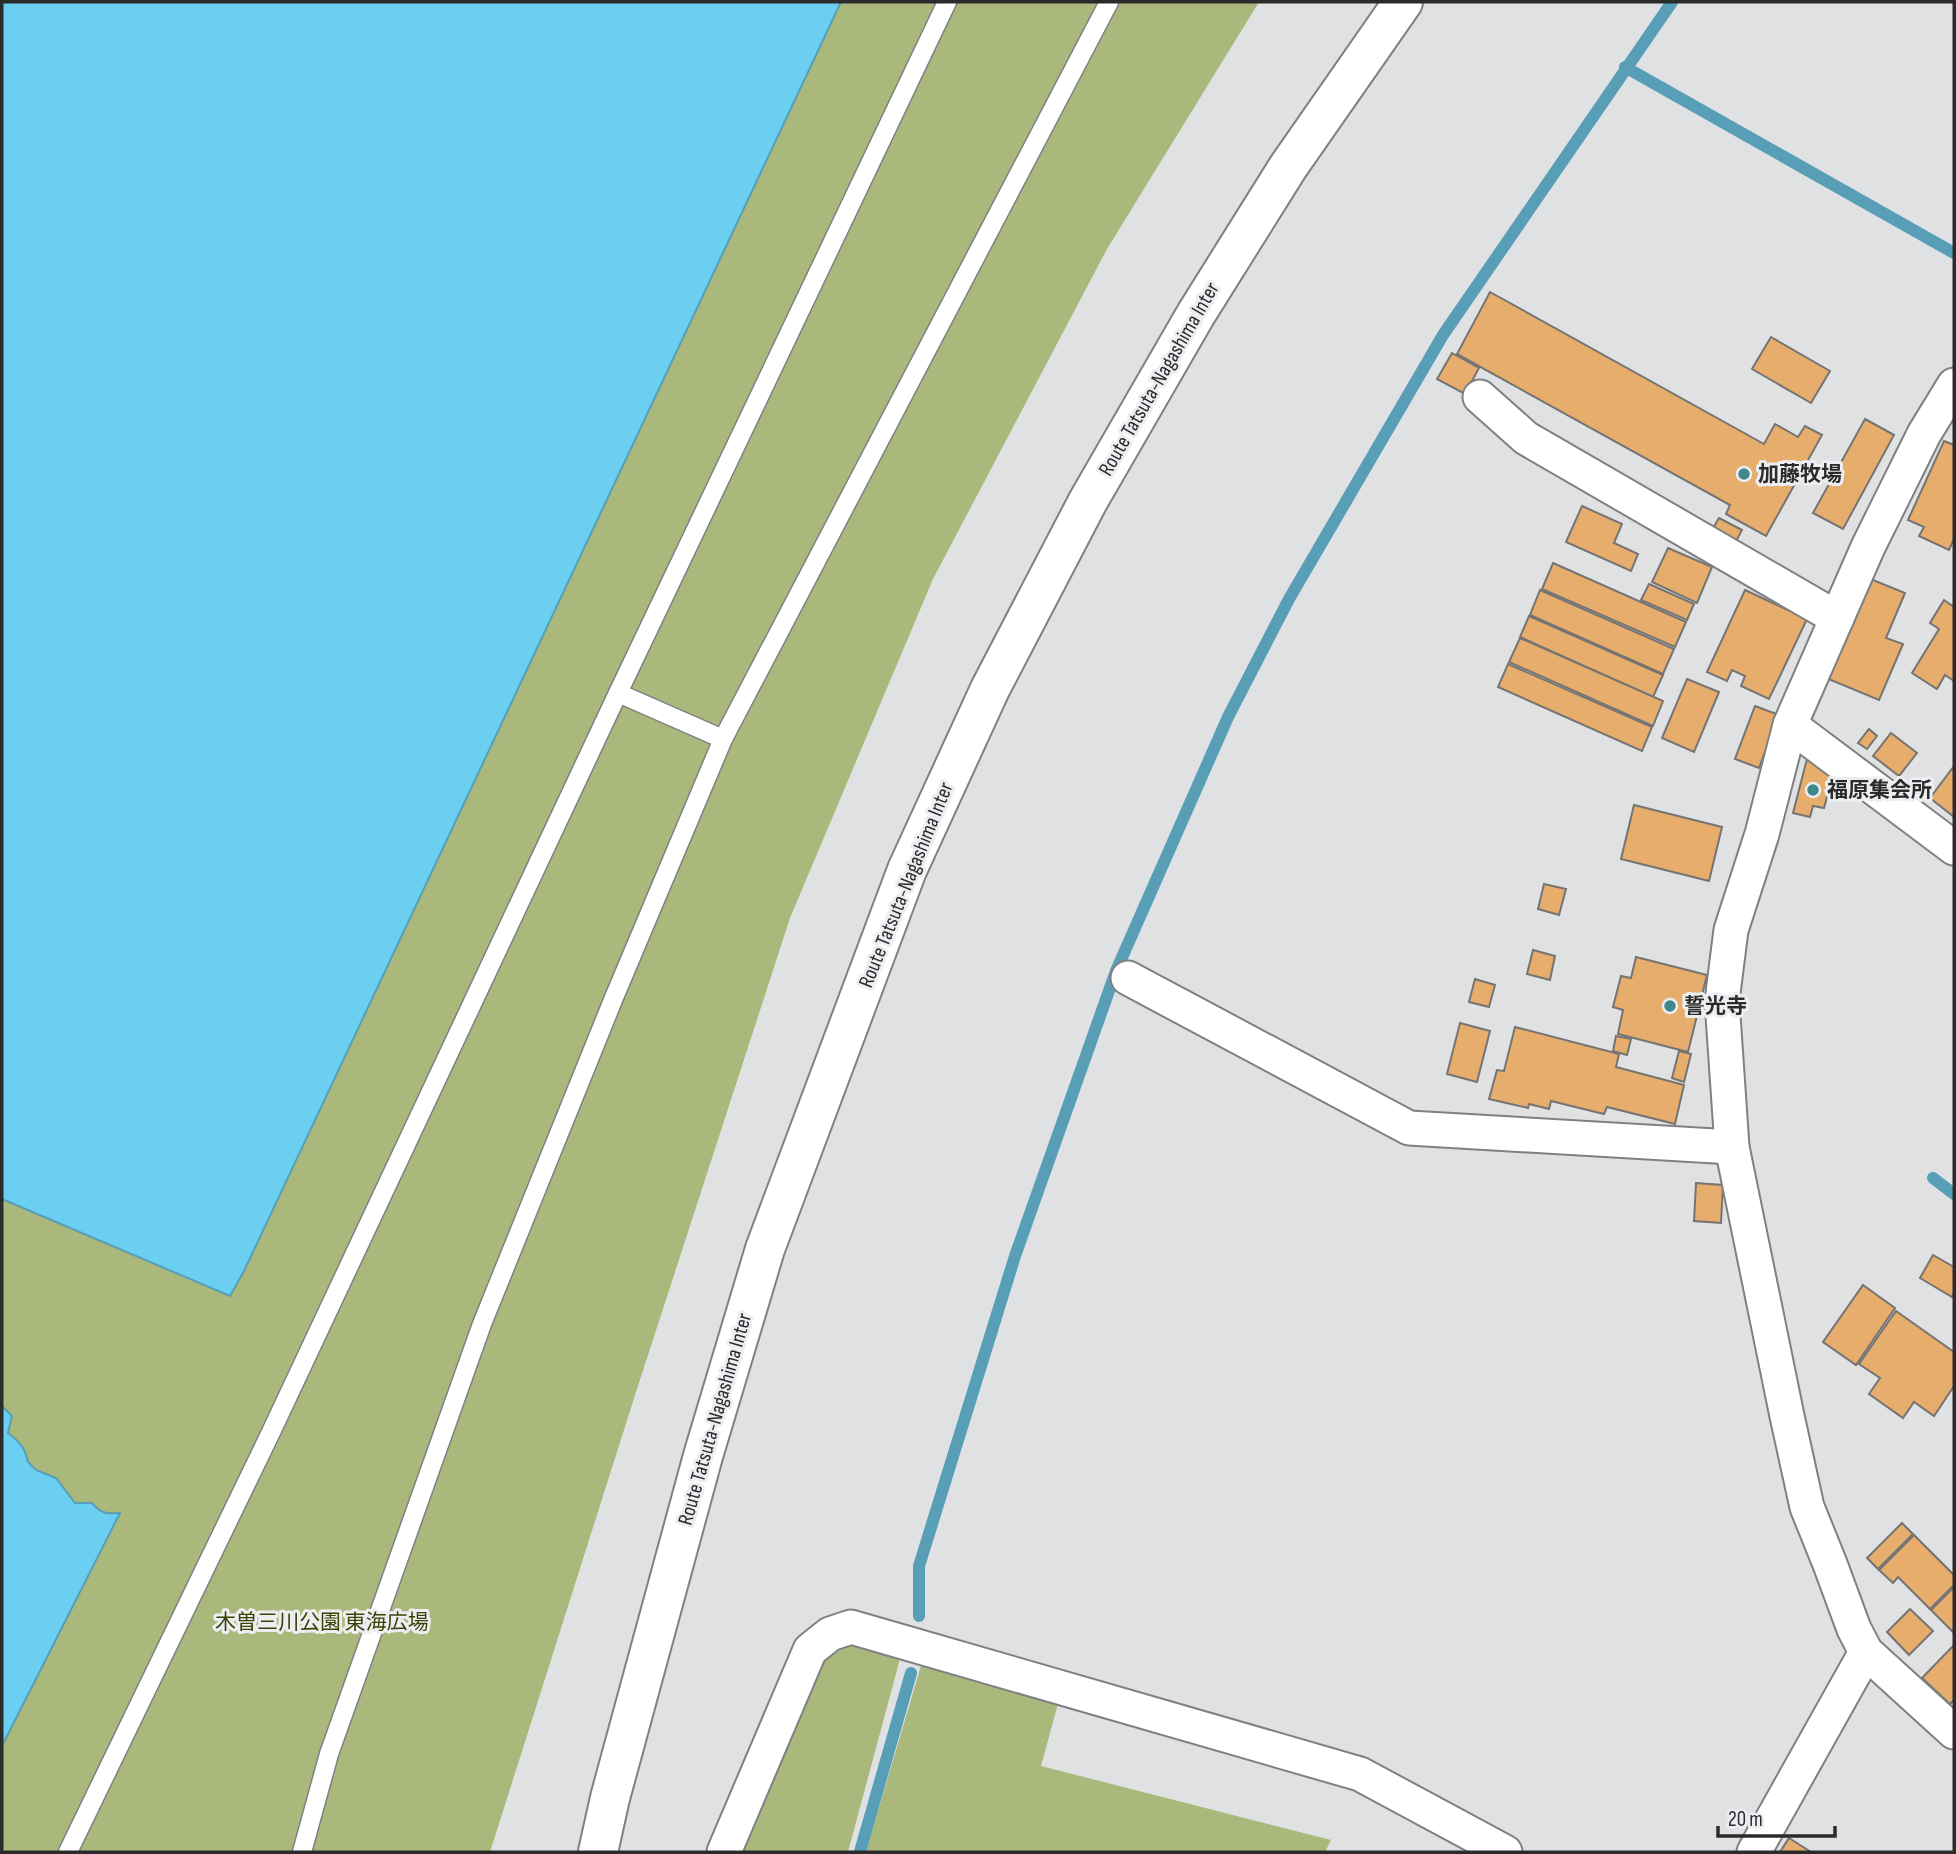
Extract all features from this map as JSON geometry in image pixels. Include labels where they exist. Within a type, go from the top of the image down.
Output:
[{"type":"main road","name":"Route Tatsuta-Nagashima Inter","points":[[597,1852],[699,1469],[765,1249],[907,870],[990,688],[1088,501],[1196,314],[1288,167],[1403,2]]},
{"type":"street","points":[[1954,386],[1924,434],[1868,547],[1790,725],[1762,834],[1731,930],[1722,1001],[1732,1147],[1807,1507],[1853,1629],[1866,1652],[1954,1732]]},
{"type":"street","points":[[1480,397],[1527,438],[1837,618]]},
{"type":"street","points":[[1790,725],[1954,848]]},
{"type":"street","points":[[1128,978],[1409,1128],[1732,1147]]},
{"type":"street","points":[[724,1852],[810,1650],[830,1634],[851,1627],[1360,1774],[1505,1852]]},
{"type":"street","points":[[1754,1852],[1866,1652]]},
{"type":"lane","points":[[68,1852],[272,1430],[618,693],[947,2]]},
{"type":"lane","points":[[302,1852],[329,1754],[482,1324],[618,988],[723,739],[1109,2]]},
{"type":"lane","points":[[618,693],[723,739]]},
{"type":"green space","name":"木曽三川公園 東海広場","points":[[841,2],[1259,2],[1107,249],[933,579],[790,918],[490,1852],[2,1852],[2,1199],[230,1296]]},
{"type":"green space","points":[[854,1643],[901,1655],[848,1852],[737,1852],[810,1671],[830,1651]]},
{"type":"green space","points":[[923,1659],[1059,1700],[1041,1766],[1331,1840],[1325,1852],[866,1852]]},
{"type":"water","points":[[2,2],[841,2],[230,1296],[2,1199]]},
{"type":"water","points":[[2,1406],[12,1416],[8,1433],[16,1439],[28,1462],[36,1470],[56,1478],[75,1503],[92,1503],[104,1512],[120,1513],[2,1746]]},
{"type":"building","points":[[1490,292],[1764,444],[1775,424],[1798,437],[1805,426],[1822,435],[1766,536],[1726,514],[1730,505],[1457,354]]},
{"type":"building","points":[[1771,337],[1830,371],[1811,403],[1752,369]]},
{"type":"building","points":[[1452,353],[1479,368],[1465,394],[1437,379]]},
{"type":"building","points":[[1865,419],[1894,435],[1843,529],[1813,513]]},
{"type":"building","points":[[1944,441],[1954,445],[1954,539],[1949,550],[1919,536],[1924,527],[1908,520]]},
{"type":"building","points":[[1582,506],[1622,524],[1614,543],[1638,554],[1631,571],[1566,542]]},
{"type":"building","points":[[1719,518],[1742,530],[1735,543],[1712,530]]},
{"type":"building","points":[[1668,548],[1712,567],[1697,603],[1652,582]]},
{"type":"building","points":[[1553,563],[1686,622],[1675,647],[1542,589]]},
{"type":"building","points":[[1868,578],[1905,593],[1886,638],[1903,644],[1879,700],[1826,678]]},
{"type":"building","points":[[1649,584],[1694,604],[1687,620],[1641,600]]},
{"type":"building","points":[[1540,590],[1674,649],[1663,674],[1530,615]]},
{"type":"building","points":[[1745,590],[1807,619],[1769,699],[1741,686],[1745,676],[1732,670],[1727,681],[1707,672]]},
{"type":"building","points":[[1944,600],[1954,607],[1954,681],[1945,675],[1937,689],[1912,673],[1939,629],[1930,623]]},
{"type":"building","points":[[1529,616],[1663,675],[1653,697],[1520,637]]},
{"type":"building","points":[[1520,638],[1663,701],[1653,726],[1509,662]]},
{"type":"building","points":[[1508,664],[1652,727],[1642,751],[1498,687]]},
{"type":"building","points":[[1687,679],[1719,692],[1694,752],[1662,738]]},
{"type":"building","points":[[1755,706],[1779,715],[1759,768],[1735,759]]},
{"type":"building","points":[[1869,729],[1877,736],[1867,749],[1858,743]]},
{"type":"building","points":[[1891,733],[1917,753],[1899,776],[1873,756]]},
{"type":"building","points":[[1807,759],[1835,767],[1824,808],[1813,806],[1810,817],[1793,813]]},
{"type":"building","points":[[1954,766],[1954,817],[1930,798]]},
{"type":"building","points":[[1634,805],[1722,827],[1709,881],[1621,859]]},
{"type":"building","points":[[1544,884],[1566,889],[1559,915],[1538,909]]},
{"type":"building","points":[[1533,950],[1555,956],[1550,980],[1527,974]]},
{"type":"building","points":[[1636,957],[1707,975],[1688,1052],[1618,1034],[1623,1010],[1613,1007],[1621,976],[1631,978]]},
{"type":"building","points":[[1475,979],[1495,985],[1489,1007],[1469,1002]]},
{"type":"building","points":[[1460,1023],[1490,1031],[1477,1082],[1447,1074]]},
{"type":"building","points":[[1515,1027],[1619,1054],[1616,1067],[1684,1085],[1675,1124],[1607,1107],[1604,1114],[1551,1101],[1549,1109],[1529,1104],[1528,1108],[1489,1099],[1497,1070],[1504,1071]]},
{"type":"building","points":[[1616,1036],[1631,1039],[1627,1055],[1613,1051]]},
{"type":"building","points":[[1679,1051],[1691,1054],[1684,1082],[1672,1078]]},
{"type":"building","points":[[1696,1183],[1723,1185],[1721,1223],[1694,1221]]},
{"type":"building","points":[[1933,1255],[1954,1267],[1952,1297],[1920,1278]]},
{"type":"building","points":[[1863,1285],[1895,1308],[1856,1365],[1823,1342]]},
{"type":"building","points":[[1896,1311],[1954,1352],[1954,1386],[1934,1416],[1914,1402],[1903,1418],[1869,1394],[1880,1378],[1859,1364]]},
{"type":"building","points":[[1902,1523],[1913,1534],[1878,1569],[1867,1558]]},
{"type":"building","points":[[1914,1535],[1954,1575],[1954,1585],[1930,1609],[1898,1577],[1893,1583],[1879,1570]]},
{"type":"building","points":[[1954,1587],[1954,1633],[1931,1610]]},
{"type":"building","points":[[1910,1609],[1933,1631],[1909,1655],[1887,1632]]},
{"type":"building","points":[[1954,1645],[1954,1700],[1950,1704],[1922,1678]]},
{"type":"building","points":[[1789,1838],[1811,1852],[1780,1852]]},
{"type":"waterway","points":[[919,1616],[919,1566],[1015,1256],[1116,971],[1228,717],[1289,599],[1443,335],[1672,2]]},
{"type":"waterway","points":[[1625,67],[1954,253]]},
{"type":"waterway","points":[[1933,1178],[1954,1194]]},
{"type":"waterway","points":[[860,1852],[911,1673]]},
{"type":"place","name":"加藤牧場","points":[[1744,474]]},
{"type":"place","name":"福原集会所","points":[[1813,790]]},
{"type":"place","name":"誓光寺","points":[[1670,1006]]}]
